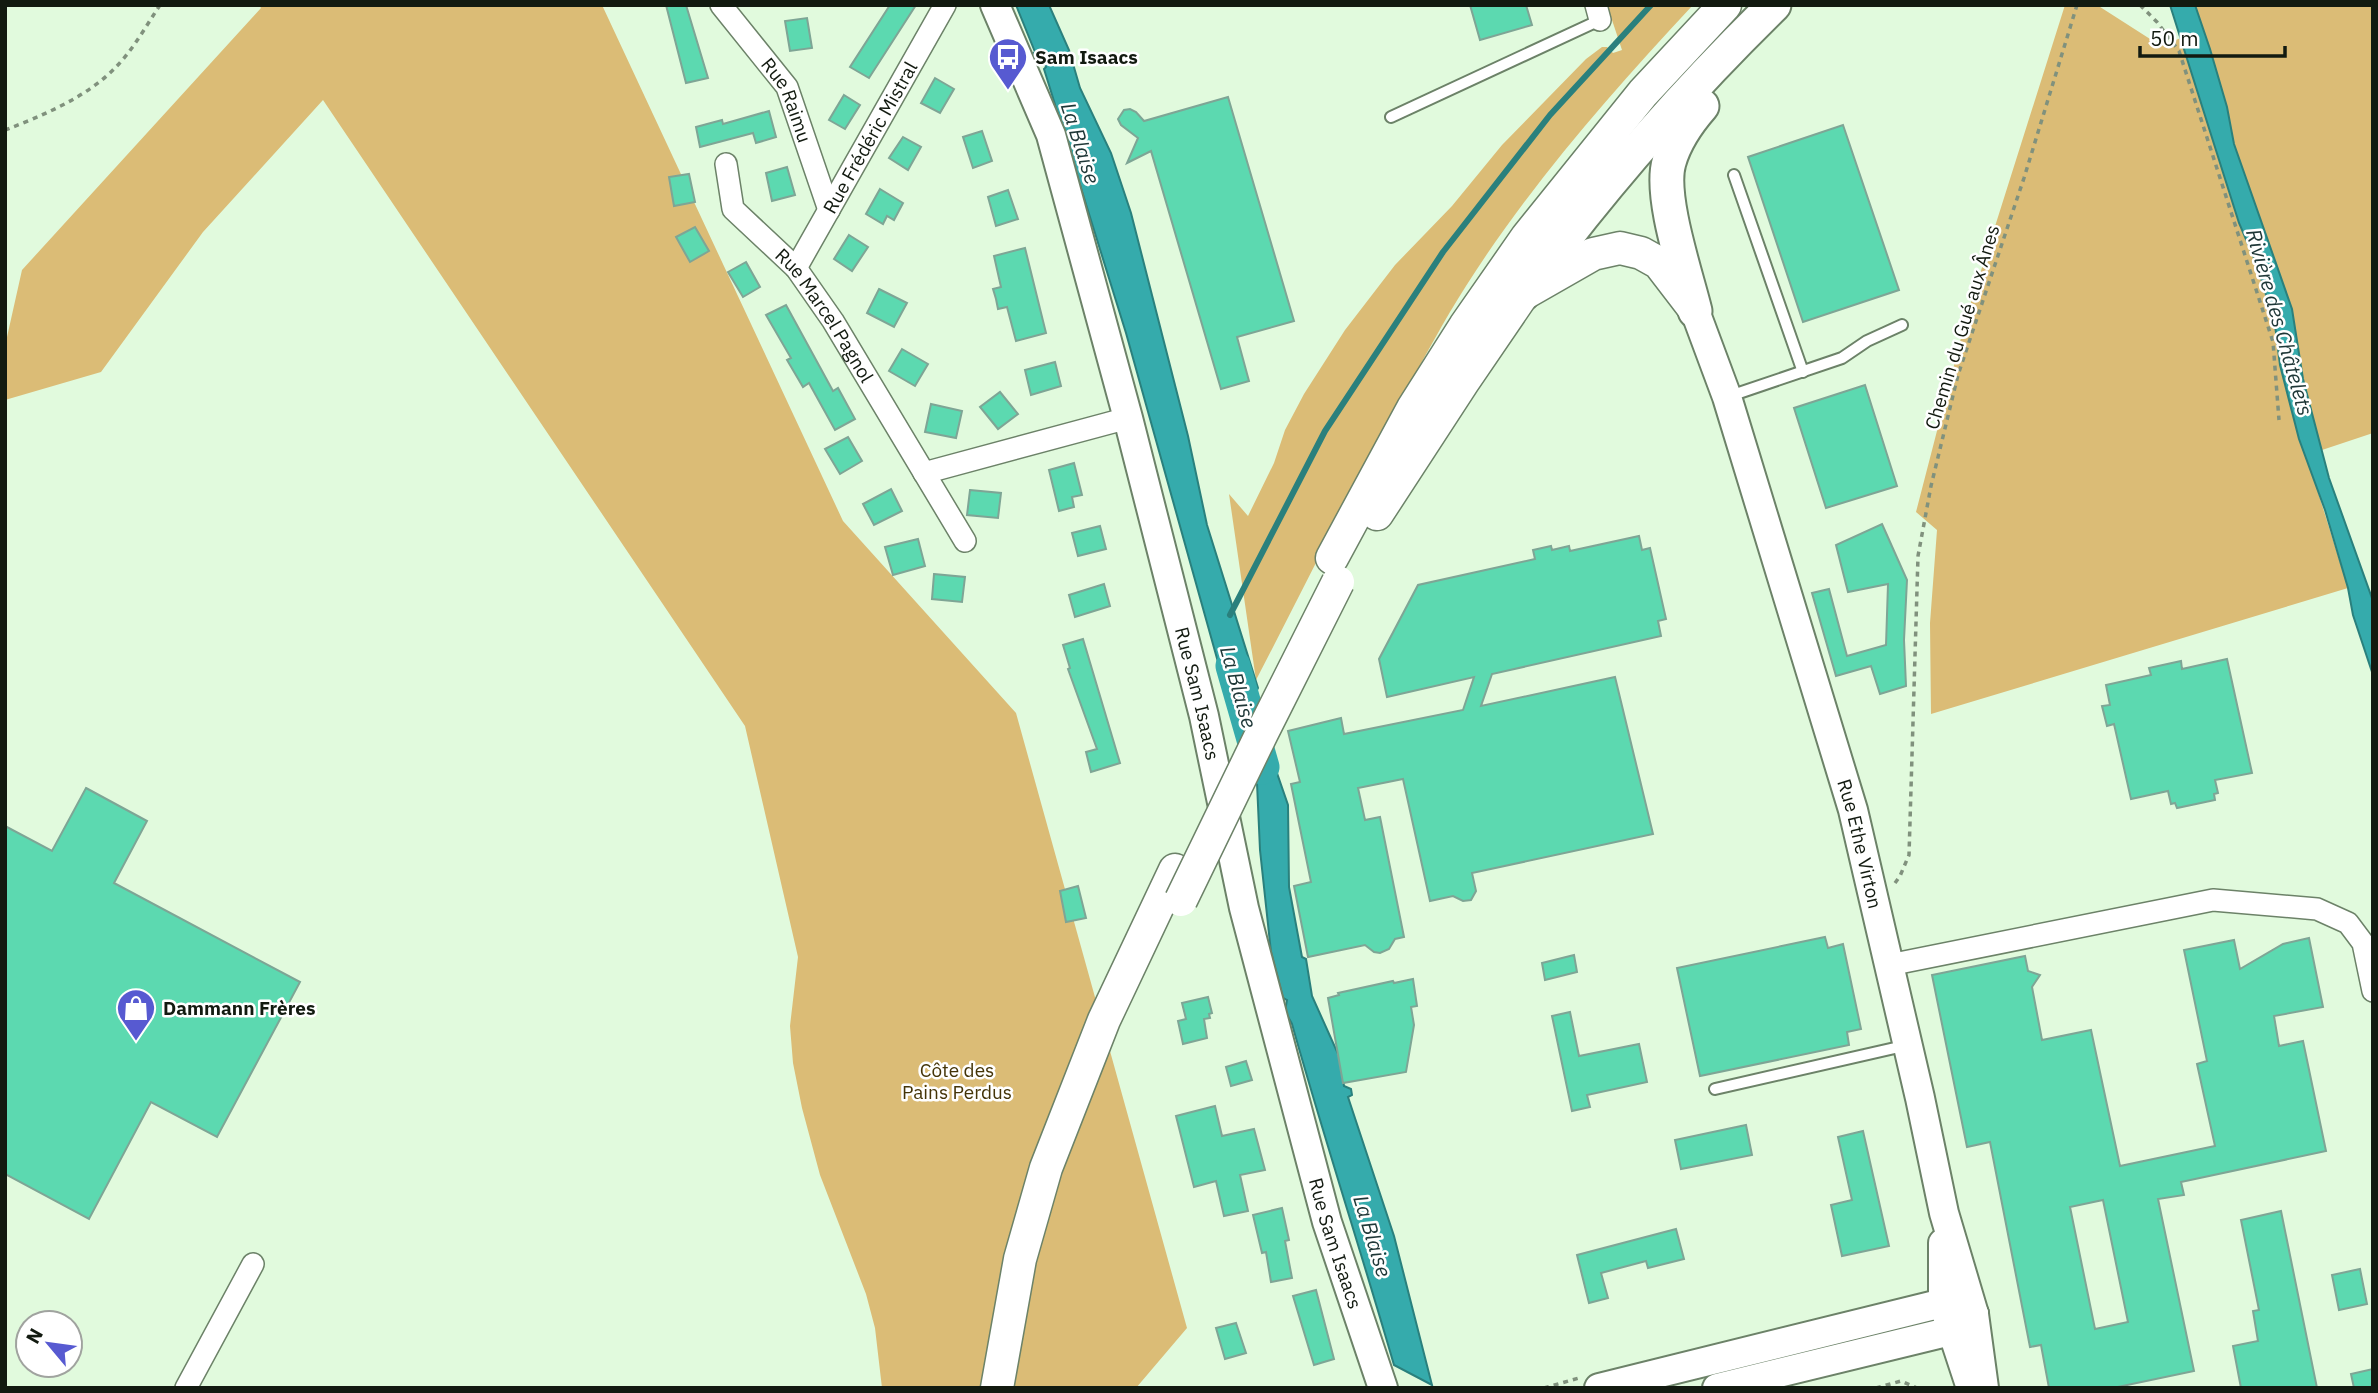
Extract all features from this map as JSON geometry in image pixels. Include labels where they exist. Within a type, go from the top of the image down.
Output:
[{"type":"highway","points":[[1523,294],[1557,247],[1631,160],[1740,38],[1774,5]]},
{"type":"highway","points":[[1695,311],[1669,208],[1667,173],[1673,150],[1692,118],[1738,65],[1740,38]]},
{"type":"main road","name":"Rue Sam Isaacs","points":[[995,5],[1051,135],[1205,716],[1244,908],[1327,1222],[1382,1388]]},
{"type":"main road","points":[[998,1388],[1020,1259],[1046,1168],[1104,1020],[1267,722],[1335,570],[1413,408],[1465,326],[1527,237],[1643,93],[1718,9]]},
{"type":"main road","points":[[1335,570],[1364,536],[1416,453],[1523,294],[1593,254],[1620,248],[1641,253],[1659,263],[1695,311]]},
{"type":"main road","name":"Rue Ethe Virton","points":[[1695,311],[1727,397],[1853,810],[1944,1213],[1974,1314],[1984,1388]]},
{"type":"main road","points":[[1016,1388],[1043,1254],[1071,1154],[1178,885]]},
{"type":"main road","points":[[1944,1213],[1943,1303],[1971,1388]]},
{"type":"main road","points":[[1717,1388],[1749,1370],[1943,1303],[1974,1314]]},
{"type":"main road","points":[[1599,1388],[1749,1370],[1951,1331],[1974,1314]]},
{"type":"street","name":"Rue Raimu","points":[[722,5],[787,87],[829,209]]},
{"type":"street","name":"Rue Frédéric Mistral","points":[[796,268],[944,5]]},
{"type":"street","name":"Rue Marcel Pagnol","points":[[726,164],[733,209],[796,268],[833,321],[965,541]]},
{"type":"street","points":[[924,473],[1128,418]]},
{"type":"street","points":[[1889,965],[2213,900],[2317,909],[2348,922],[2363,943],[2373,991]]},
{"type":"street","points":[[186,1388],[253,1264]]},
{"type":"lane","points":[[1391,117],[1598,13]]},
{"type":"lane","points":[[1734,175],[1803,372]]},
{"type":"lane","points":[[1727,397],[1842,358],[1867,341],[1902,325]]},
{"type":"lane","points":[[1715,1090],[1908,1045]]},
{"type":"path","points":[[5,130],[72,99],[107,76],[118,66],[160,5]]},
{"type":"path","name":"Chemin du Gué aux Ânes","points":[[1875,905],[1900,876],[1909,855],[1918,556],[1931,486],[1958,375],[2024,178],[2077,5]]},
{"type":"path","points":[[2140,5],[2179,51],[2273,342],[2279,420]]},
{"type":"path","points":[[1876,1388],[1901,1381],[1917,1388]]},
{"type":"green space","name":"Côte des Pains Perdus","points":[[259,5],[602,5],[843,521],[1016,713],[1187,1328],[1136,1388],[882,1388],[875,1328],[866,1294],[820,1175],[802,1108],[793,1063],[790,1026],[798,957],[745,726],[323,100],[203,232],[101,372],[5,400],[5,346],[22,270],[261,8]]},
{"type":"green space","points":[[1607,5],[1693,5],[1544,176],[1466,286],[1386,428],[1256,680],[1229,494],[1248,516],[1274,463],[1285,430],[1304,394],[1345,330],[1395,265],[1452,206],[1502,145],[1586,59],[1602,47],[1607,47],[1613,53],[1622,50]]},
{"type":"green space","points":[[2065,5],[2097,5],[2161,46],[2203,29],[2195,5],[2373,5],[2373,433],[2322,450],[2317,489],[2348,588],[1931,714],[1930,623],[1937,530],[1916,512],[1967,315]]},
{"type":"water","points":[[1016,5],[1049,5],[1069,50],[1080,88],[1111,153],[1131,213],[1188,436],[1207,525],[1258,688],[1237,730],[1126,333],[1044,69],[1046,67],[1044,62],[1036,65],[1032,54],[1035,52]]},
{"type":"water","name":"Rivière des Châtelets","points":[[2170,5],[2195,5],[2227,107],[2234,144],[2292,309],[2303,379],[2329,478],[2373,601],[2373,675],[2353,615],[2348,588],[2325,510],[2299,439],[2280,365],[2275,325],[2257,265],[2239,223]]},
{"type":"water","points":[[1268,747],[1288,805],[1289,887],[1312,996],[1339,1056],[1344,1086],[1351,1089],[1352,1095],[1348,1097],[1394,1236],[1432,1385],[1394,1365],[1292,1024],[1285,1011],[1287,1000],[1283,998],[1271,952],[1260,850],[1257,783],[1254,777]]},
{"type":"building","points":[[666,5],[686,5],[708,78],[686,83]]},
{"type":"building","points":[[890,5],[916,5],[869,78],[850,67]]},
{"type":"building","points":[[1470,5],[1526,5],[1532,25],[1480,40]]},
{"type":"building","points":[[807,18],[812,48],[790,51],[785,21]]},
{"type":"building","points":[[935,78],[954,89],[940,113],[921,103]]},
{"type":"building","points":[[844,95],[860,105],[845,129],[829,120]]},
{"type":"building","points":[[1228,97],[1294,321],[1237,337],[1249,381],[1221,389],[1151,151],[1127,163],[1138,138],[1121,125],[1118,119],[1124,110],[1136,112],[1144,121]]},
{"type":"building","points":[[769,111],[776,137],[756,143],[753,133],[700,147],[696,127],[722,120],[723,124]]},
{"type":"building","points":[[1843,125],[1899,290],[1803,322],[1748,157]]},
{"type":"building","points":[[982,131],[992,161],[973,168],[963,137]]},
{"type":"building","points":[[903,137],[921,147],[908,170],[889,158]]},
{"type":"building","points":[[787,167],[795,195],[772,201],[766,173]]},
{"type":"building","points":[[689,174],[695,202],[674,206],[669,177]]},
{"type":"building","points":[[880,189],[903,203],[894,220],[887,216],[883,224],[866,214]]},
{"type":"building","points":[[1008,190],[1018,219],[996,226],[988,197]]},
{"type":"building","points":[[695,227],[709,251],[690,262],[676,237]]},
{"type":"building","points":[[849,235],[868,247],[852,271],[834,259]]},
{"type":"building","points":[[1025,248],[1046,333],[1016,341],[1007,307],[998,309],[993,289],[1001,287],[994,256]]},
{"type":"building","points":[[746,262],[760,287],[743,297],[728,272]]},
{"type":"building","points":[[879,289],[907,303],[894,327],[867,313]]},
{"type":"building","points":[[786,305],[833,391],[838,388],[855,419],[835,430],[809,383],[803,387],[787,360],[791,358],[766,315]]},
{"type":"building","points":[[902,349],[928,364],[915,386],[889,371]]},
{"type":"building","points":[[1055,362],[1061,386],[1031,395],[1025,370]]},
{"type":"building","points":[[1865,385],[1897,486],[1826,508],[1794,408]]},
{"type":"building","points":[[1000,392],[1018,414],[998,429],[980,407]]},
{"type":"building","points":[[931,404],[962,411],[956,438],[925,432]]},
{"type":"building","points":[[848,437],[862,461],[840,474],[825,449]]},
{"type":"building","points":[[1074,463],[1082,495],[1072,497],[1074,507],[1059,511],[1049,470]]},
{"type":"building","points":[[891,489],[902,511],[874,525],[863,504]]},
{"type":"building","points":[[970,490],[1001,493],[998,518],[967,515]]},
{"type":"building","points":[[1882,524],[1907,580],[1904,640],[1906,686],[1880,694],[1871,666],[1836,676],[1812,593],[1829,589],[1847,656],[1886,645],[1888,584],[1848,592],[1836,545]]},
{"type":"building","points":[[1100,526],[1106,549],[1078,556],[1072,533]]},
{"type":"building","points":[[1639,536],[1642,550],[1650,548],[1666,619],[1658,621],[1661,636],[1492,674],[1481,706],[1615,677],[1653,834],[1472,873],[1476,891],[1471,900],[1463,901],[1453,896],[1430,901],[1403,779],[1358,788],[1365,820],[1380,817],[1404,937],[1395,939],[1389,949],[1380,953],[1365,945],[1308,957],[1294,886],[1311,882],[1291,784],[1300,782],[1288,731],[1341,718],[1344,734],[1463,710],[1474,677],[1387,697],[1379,659],[1418,585],[1535,559],[1533,550],[1551,546],[1552,550],[1569,546],[1570,551]]},
{"type":"building","points":[[918,539],[925,566],[893,575],[885,547]]},
{"type":"building","points":[[934,574],[965,577],[962,602],[932,599]]},
{"type":"building","points":[[1104,584],[1110,606],[1075,617],[1069,595]]},
{"type":"building","points":[[1083,639],[1120,763],[1091,772],[1086,752],[1097,749],[1068,669],[1070,668],[1063,645]]},
{"type":"building","points":[[2227,659],[2252,773],[2215,780],[2218,793],[2214,794],[2215,800],[2177,808],[2175,803],[2171,804],[2168,791],[2131,799],[2114,724],[2107,726],[2102,706],[2110,705],[2106,685],[2151,675],[2149,668],[2181,661],[2182,669]]},
{"type":"building","name":"Dammann Frères","points":[[86,788],[147,821],[114,883],[300,982],[217,1137],[151,1102],[89,1219],[5,1174],[5,826],[52,851]]},
{"type":"building","points":[[1078,886],[1086,918],[1066,922],[1060,891]]},
{"type":"building","points":[[1825,937],[1828,948],[1843,944],[1861,1029],[1847,1032],[1849,1045],[1700,1076],[1677,968]]},
{"type":"building","points":[[2309,938],[2323,1007],[2274,1016],[2279,1046],[2303,1041],[2326,1151],[2181,1182],[2184,1195],[2158,1199],[2194,1371],[2113,1388],[2049,1388],[2041,1345],[2030,1347],[1990,1142],[1967,1147],[1932,975],[2025,956],[2028,971],[2040,975],[2032,987],[2042,1040],[2091,1030],[2120,1166],[2215,1146],[2197,1064],[2207,1061],[2184,950],[2234,940],[2240,969],[2283,944]],"holes":[[[2103,1200],[2128,1322],[2095,1329],[2070,1207]]]},
{"type":"building","points":[[1574,955],[1577,972],[1545,980],[1542,963]]},
{"type":"building","points":[[1413,979],[1417,1006],[1411,1007],[1414,1025],[1406,1072],[1343,1083],[1328,998],[1339,995],[1338,993]]},
{"type":"building","points":[[1208,997],[1212,1013],[1209,1014],[1210,1018],[1204,1019],[1207,1038],[1183,1044],[1178,1021],[1186,1019],[1182,1003]]},
{"type":"building","points":[[1570,1012],[1579,1056],[1639,1044],[1647,1082],[1587,1095],[1590,1107],[1572,1111],[1552,1016]]},
{"type":"building","points":[[1246,1061],[1252,1080],[1231,1086],[1226,1067]]},
{"type":"building","points":[[1215,1106],[1222,1136],[1254,1129],[1265,1170],[1240,1175],[1248,1211],[1224,1216],[1216,1181],[1194,1187],[1176,1116]]},
{"type":"building","points":[[1746,1125],[1752,1155],[1681,1169],[1675,1140]]},
{"type":"building","points":[[1863,1131],[1889,1246],[1842,1256],[1831,1205],[1852,1200],[1838,1137]]},
{"type":"building","points":[[1282,1208],[1289,1240],[1285,1241],[1292,1278],[1271,1282],[1266,1252],[1262,1253],[1253,1215]]},
{"type":"building","points":[[2281,1211],[2317,1388],[2241,1388],[2233,1346],[2258,1341],[2253,1311],[2259,1310],[2241,1220]]},
{"type":"building","points":[[1676,1229],[1684,1259],[1648,1268],[1646,1261],[1601,1273],[1608,1298],[1589,1303],[1577,1255]]},
{"type":"building","points":[[2360,1269],[2367,1304],[2339,1310],[2332,1275]]},
{"type":"building","points":[[1316,1290],[1334,1359],[1314,1365],[1293,1296]]},
{"type":"building","points":[[1236,1323],[1246,1353],[1225,1359],[1216,1328]]},
{"type":"building","points":[[2373,1369],[2373,1388],[2354,1388],[2351,1374]]},
{"type":"waterway","points":[[1230,615],[1325,431],[1443,252],[1550,115],[1651,5]]},
{"type":"waterway","name":"La Blaise","points":[[1233,666],[1262,767]]},
{"type":"place","name":"Sam Isaacs","points":[[1008,91]]},
{"type":"place","name":"Dammann Frères","points":[[136,1042]]}]
